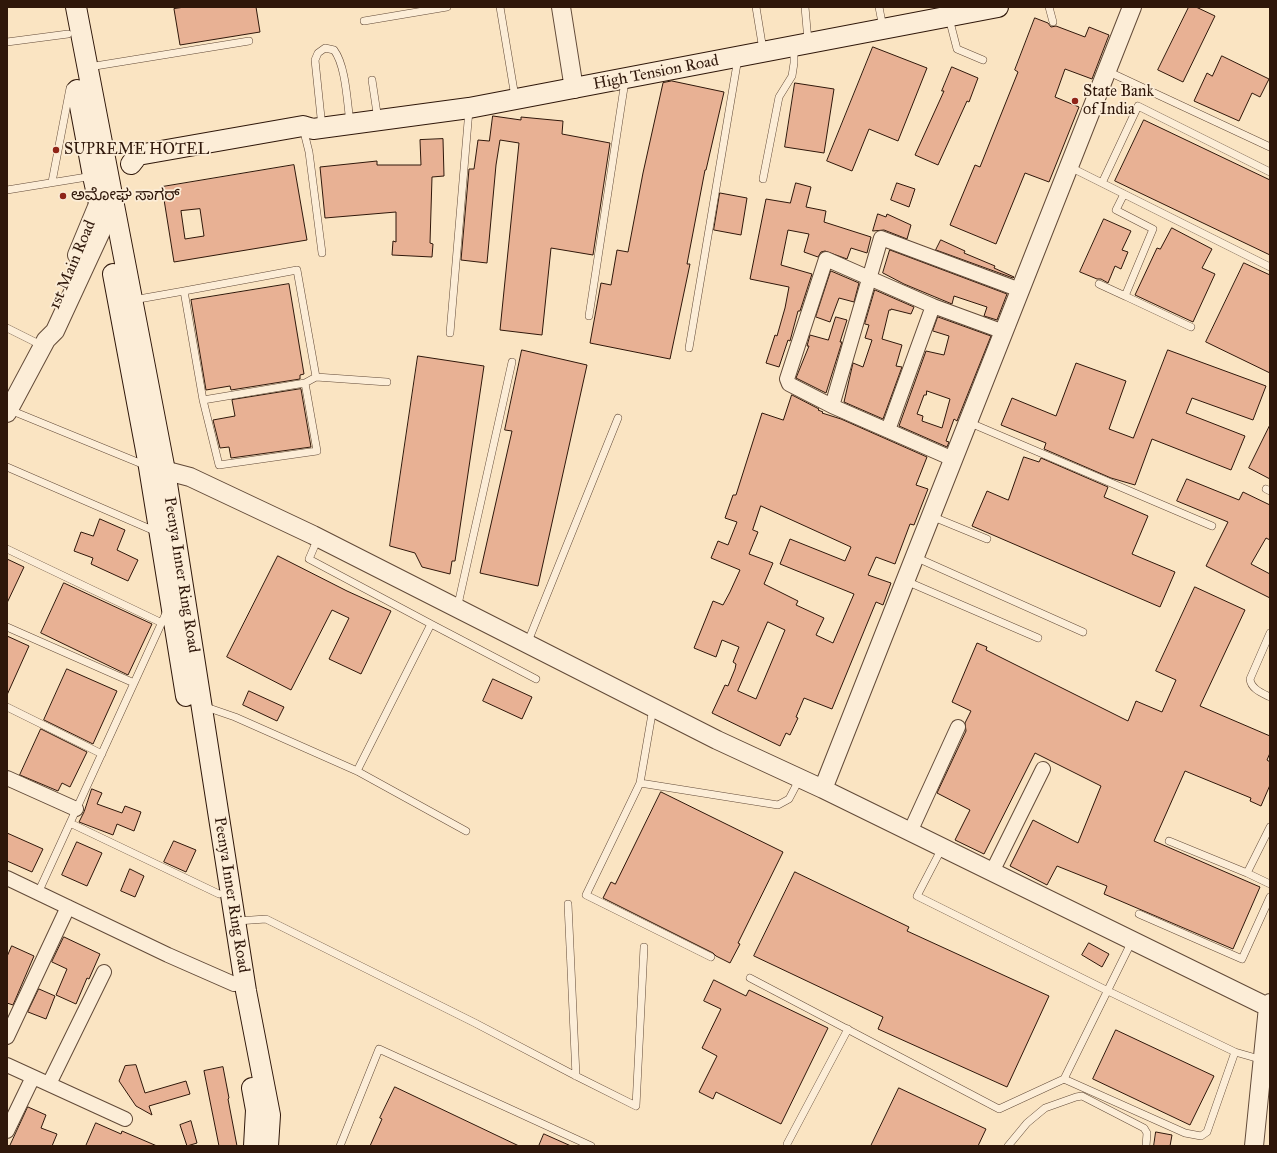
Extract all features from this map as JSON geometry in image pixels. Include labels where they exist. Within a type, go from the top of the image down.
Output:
[{"type":"main road","name":"Peenya Inner Ring Road","points":[[63,7],[76,84],[106,200],[157,469]]},
{"type":"main road","name":"Peenya Inner Ring Road","points":[[76,7],[87,68],[100,173]]},
{"type":"main road","name":"High Tension Road","points":[[100,173],[130,164],[138,155],[303,126],[313,131],[350,124],[469,108],[738,58],[998,7]]},
{"type":"main road","name":"Peenya Inner Ring Road","points":[[110,222],[132,300],[160,490],[202,706],[246,991],[270,1115],[268,1146]]},
{"type":"main road","name":"Peenya Inner Ring Road","points":[[160,490],[160,533],[256,1110],[254,1146]]},
{"type":"street","points":[[561,7],[574,89]]},
{"type":"street","points":[[823,789],[1132,7]]},
{"type":"street","name":"1st Main Road","points":[[44,343],[46,327],[106,200]]},
{"type":"street","name":"1st Main Road","points":[[8,411],[44,343],[55,331],[110,222]]},
{"type":"street","points":[[832,406],[868,278],[881,238],[1020,290]]},
{"type":"street","points":[[953,459],[832,406],[789,384],[787,379],[826,259],[933,306],[1004,332]]},
{"type":"street","points":[[888,430],[933,306]]},
{"type":"street","points":[[157,469],[190,477],[318,538],[717,740],[823,789],[1132,941],[1269,1006],[1254,1146]]},
{"type":"street","points":[[910,832],[958,727]]},
{"type":"street","points":[[992,872],[1043,769]]},
{"type":"street","points":[[7,778],[76,809]]},
{"type":"street","points":[[7,878],[168,955],[234,984]]},
{"type":"street","points":[[7,1037],[68,907]]},
{"type":"street","points":[[49,1084],[104,972]]},
{"type":"street","points":[[7,1065],[125,1119]]},
{"type":"street","points":[[7,1131],[33,1076]]},
{"type":"lane","points":[[364,21],[447,7]]},
{"type":"lane","points":[[500,7],[516,99]]},
{"type":"lane","points":[[756,7],[763,52]]},
{"type":"lane","points":[[764,179],[779,97],[792,76],[794,63],[801,45],[805,7]]},
{"type":"lane","points":[[879,7],[883,29]]},
{"type":"lane","points":[[1049,7],[1053,22]]},
{"type":"lane","points":[[948,16],[957,49],[983,60]]},
{"type":"lane","points":[[7,42],[68,34]]},
{"type":"lane","points":[[87,68],[249,41]]},
{"type":"lane","points":[[322,253],[309,152],[313,131],[314,60],[318,53],[324,48],[334,50],[339,57],[343,72],[350,124]]},
{"type":"lane","points":[[689,348],[738,58]]},
{"type":"lane","points":[[1106,71],[1270,147]]},
{"type":"lane","points":[[589,316],[625,79]]},
{"type":"lane","points":[[372,80],[378,120]]},
{"type":"lane","points":[[52,182],[69,90],[72,85],[76,84]]},
{"type":"lane","points":[[1102,183],[1138,106],[1270,172]]},
{"type":"lane","points":[[450,333],[469,108]]},
{"type":"lane","points":[[1069,166],[1270,267]]},
{"type":"lane","points":[[7,190],[100,173]]},
{"type":"lane","points":[[1124,194],[1116,210],[1153,229],[1125,296]]},
{"type":"lane","points":[[132,300],[297,270],[316,377]]},
{"type":"lane","points":[[1099,284],[1191,327]]},
{"type":"lane","points":[[184,291],[203,400],[219,465],[317,451],[305,383]]},
{"type":"lane","points":[[7,328],[44,343]]},
{"type":"lane","points":[[457,609],[512,362]]},
{"type":"lane","points":[[203,400],[305,383],[316,377],[387,382]]},
{"type":"lane","points":[[8,411],[157,469]]},
{"type":"lane","points":[[527,644],[618,418]]},
{"type":"lane","points":[[968,422],[1212,526]]},
{"type":"lane","points":[[7,467],[160,533]]},
{"type":"lane","points":[[931,516],[987,539]]},
{"type":"lane","points":[[318,538],[309,559],[536,679]]},
{"type":"lane","points":[[7,549],[162,623]]},
{"type":"lane","points":[[914,557],[1083,632]]},
{"type":"lane","points":[[906,581],[1038,638]]},
{"type":"lane","points":[[38,893],[171,603]]},
{"type":"lane","points":[[357,772],[431,624]]},
{"type":"lane","points":[[7,627],[134,683]]},
{"type":"lane","points":[[1270,633],[1250,679],[1254,688],[1270,697]]},
{"type":"lane","points":[[202,706],[242,720],[357,772],[466,831]]},
{"type":"lane","points":[[7,707],[102,754]]},
{"type":"lane","points":[[653,708],[640,783],[586,894],[711,957]]},
{"type":"lane","points":[[640,783],[778,805],[789,799],[800,778]]},
{"type":"lane","points":[[70,823],[219,894]]},
{"type":"lane","points":[[1247,873],[1270,827]]},
{"type":"lane","points":[[1169,841],[1270,884]]},
{"type":"lane","points":[[942,848],[917,896],[1235,1052],[1263,1060]]},
{"type":"lane","points":[[1139,914],[1242,959],[1270,896]]},
{"type":"lane","points":[[568,904],[576,1076]]},
{"type":"lane","points":[[236,921],[266,918],[636,1106],[644,947]]},
{"type":"lane","points":[[750,978],[1000,1109],[1064,1079],[1132,941]]},
{"type":"lane","points":[[787,1146],[848,1029]]},
{"type":"lane","points":[[340,1146],[379,1049],[591,1146]]},
{"type":"lane","points":[[1064,1079],[1185,1133],[1201,1136],[1207,1132],[1235,1052]]},
{"type":"lane","points":[[1008,1146],[1027,1123],[1045,1108],[1069,1098],[1082,1096],[1144,1128],[1147,1133],[1146,1146]]},
{"type":"building","points":[[185,7],[256,7],[260,32],[180,45],[174,9]]},
{"type":"building","points":[[1189,7],[1196,7],[1215,16],[1183,82],[1158,70]]},
{"type":"building","points":[[1035,18],[1048,23],[1051,27],[1056,26],[1085,37],[1089,27],[1109,35],[1092,79],[1065,69],[1055,97],[1079,107],[1049,182],[1025,173],[996,244],[950,225],[975,165],[980,167],[1018,72],[1015,70]]},
{"type":"building","points":[[873,47],[927,68],[898,141],[869,129],[852,171],[827,161]]},
{"type":"building","points":[[1222,56],[1269,79],[1260,97],[1252,93],[1239,121],[1194,101],[1207,73],[1212,76]]},
{"type":"building","points":[[952,67],[978,78],[969,102],[967,101],[938,165],[915,155],[944,91],[942,91]]},
{"type":"building","points":[[672,81],[724,92],[705,170],[687,264],[690,264],[670,359],[590,343],[601,283],[611,285],[617,250],[628,252],[643,173],[663,83]]},
{"type":"building","points":[[795,83],[834,89],[824,153],[785,147]]},
{"type":"building","points":[[493,116],[521,120],[521,117],[563,121],[562,134],[610,143],[593,255],[551,248],[542,335],[500,330],[519,143],[500,140],[496,165],[487,263],[461,260],[469,169],[474,169],[478,140],[489,141]]},
{"type":"building","points":[[1144,120],[1270,180],[1270,255],[1115,181]]},
{"type":"building","points":[[443,139],[444,176],[432,177],[430,243],[433,244],[432,257],[392,255],[393,241],[396,242],[396,212],[325,218],[320,167],[377,161],[377,165],[421,165],[420,140]]},
{"type":"building","points":[[294,165],[307,240],[174,262],[162,187]],"holes":[[[200,209],[204,236],[185,239],[181,211]]]},
{"type":"building","points":[[796,183],[811,187],[806,207],[826,211],[824,222],[871,237],[867,253],[851,248],[847,259],[825,251],[821,252],[818,257],[804,252],[809,234],[788,230],[781,265],[812,274],[800,311],[798,311],[790,341],[788,340],[779,367],[766,363],[775,335],[777,336],[789,287],[750,279],[766,199],[790,203]]},
{"type":"building","points":[[897,183],[915,189],[909,207],[891,200]]},
{"type":"building","points":[[720,193],[747,198],[741,235],[714,230]]},
{"type":"building","points":[[878,214],[886,217],[887,214],[911,225],[907,239],[884,230],[873,231]]},
{"type":"building","points":[[1104,219],[1131,231],[1122,250],[1128,252],[1121,269],[1115,266],[1108,283],[1080,272]]},
{"type":"building","points":[[1172,228],[1212,249],[1202,268],[1215,274],[1193,322],[1135,295],[1157,248],[1160,249]]},
{"type":"building","points":[[941,240],[965,251],[964,253],[995,266],[994,268],[1014,277],[1013,278],[936,250]]},
{"type":"building","points":[[890,250],[1007,294],[997,320],[984,316],[987,307],[954,296],[952,304],[904,284],[883,273]]},
{"type":"building","points":[[1244,263],[1270,275],[1270,373],[1206,342]]},
{"type":"building","points":[[831,271],[859,283],[854,302],[839,298],[830,322],[816,317]]},
{"type":"building","points":[[289,284],[304,374],[300,375],[300,379],[231,390],[230,386],[206,390],[191,300]]},
{"type":"building","points":[[875,290],[914,307],[911,314],[891,309],[889,310],[882,339],[902,345],[896,366],[902,367],[883,419],[844,402],[853,363],[863,367],[872,340],[865,338],[869,325],[865,324]]},
{"type":"building","points":[[836,317],[847,320],[840,342],[842,342],[826,393],[796,378],[809,346],[807,346],[810,335],[828,340]]},
{"type":"building","points":[[938,317],[991,336],[957,421],[954,419],[946,441],[949,442],[947,447],[899,426],[926,351],[944,355],[949,336],[933,331]],"holes":[[[927,391],[950,399],[942,428],[922,421],[923,416],[917,414]]]},
{"type":"building","points":[[522,350],[587,365],[538,586],[480,573],[512,431],[505,430]]},
{"type":"building","points":[[1168,350],[1266,386],[1253,420],[1192,398],[1186,413],[1245,436],[1231,470],[1152,439],[1135,485],[1111,478],[1044,449],[1046,443],[1001,425],[1012,398],[1056,416],[1076,363],[1126,381],[1109,429],[1133,438]]},
{"type":"building","points":[[418,356],[484,366],[455,561],[452,561],[450,574],[422,567],[415,553],[390,546]]},
{"type":"building","points":[[301,389],[311,447],[231,458],[229,447],[220,448],[213,420],[235,416],[232,400]]},
{"type":"building","points":[[792,395],[819,409],[818,410],[823,412],[822,413],[841,419],[927,457],[916,485],[928,489],[914,525],[910,524],[895,564],[876,557],[868,575],[891,583],[883,605],[876,602],[832,709],[804,698],[796,717],[798,718],[790,735],[786,733],[780,746],[712,713],[725,685],[728,686],[735,669],[736,664],[733,662],[739,647],[722,640],[716,657],[694,648],[713,601],[723,605],[740,570],[711,558],[718,541],[728,545],[737,522],[725,518],[733,495],[736,495],[762,413],[783,420]],"holes":[[[761,506],[851,547],[845,561],[790,539],[780,564],[854,594],[833,643],[816,635],[824,618],[796,605],[798,601],[764,584],[773,563],[749,554],[758,532],[753,530]],[[768,622],[785,630],[756,699],[738,691]]]},
{"type":"building","points":[[1270,425],[1270,479],[1249,468]]},
{"type":"building","points":[[1024,457],[1039,462],[1041,458],[1108,487],[1104,497],[1148,516],[1132,554],[1175,572],[1160,607],[972,526],[987,491],[1008,500]]},
{"type":"building","points":[[1187,479],[1239,500],[1243,492],[1270,505],[1270,540],[1266,538],[1251,564],[1270,574],[1270,598],[1206,566],[1228,522],[1177,501]]},
{"type":"building","points":[[100,519],[125,530],[117,550],[138,560],[128,581],[91,564],[93,558],[74,551],[81,532],[93,536]]},
{"type":"building","points":[[278,556],[347,591],[391,611],[361,674],[329,659],[349,618],[332,610],[291,690],[227,657]]},
{"type":"building","points":[[7,559],[24,567],[7,603]]},
{"type":"building","points":[[64,583],[152,624],[128,675],[41,633]]},
{"type":"building","points":[[1195,587],[1245,610],[1200,706],[1270,736],[1270,753],[1267,760],[1270,762],[1270,785],[1261,806],[1250,801],[1251,798],[1185,771],[1154,841],[1260,887],[1233,949],[1104,894],[1107,886],[1057,866],[1047,885],[1010,866],[1033,820],[1078,843],[1101,786],[1035,753],[984,854],[955,840],[970,810],[937,793],[966,731],[965,723],[971,711],[952,702],[977,643],[987,647],[986,650],[1128,721],[1136,701],[1162,712],[1176,680],[1156,671]]},
{"type":"building","points":[[7,636],[29,646],[7,695]]},
{"type":"building","points":[[67,669],[117,691],[93,744],[44,720]]},
{"type":"building","points":[[493,679],[532,697],[522,719],[483,701]]},
{"type":"building","points":[[249,691],[284,707],[277,721],[243,705]]},
{"type":"building","points":[[41,729],[87,752],[70,787],[62,783],[58,791],[20,775]]},
{"type":"building","points":[[92,789],[102,793],[97,804],[122,813],[125,806],[141,812],[134,831],[117,824],[113,835],[79,822]]},
{"type":"building","points":[[661,792],[783,852],[738,943],[740,944],[730,963],[603,898],[611,882],[615,884]]},
{"type":"building","points":[[7,833],[43,849],[32,872],[7,861]]},
{"type":"building","points":[[174,841],[196,850],[186,872],[164,862]]},
{"type":"building","points":[[77,842],[102,853],[87,886],[62,875]]},
{"type":"building","points":[[130,869],[144,876],[135,897],[121,891]]},
{"type":"building","points":[[795,872],[909,927],[907,931],[1049,996],[1007,1087],[878,1029],[883,1017],[754,956]]},
{"type":"building","points":[[64,937],[100,954],[89,979],[87,978],[76,1004],[56,995],[67,969],[52,962]]},
{"type":"building","points":[[1089,943],[1109,954],[1102,967],[1082,955]]},
{"type":"building","points":[[12,946],[34,956],[13,1005],[7,1003],[7,957]]},
{"type":"building","points":[[714,980],[746,996],[749,990],[828,1028],[781,1124],[716,1092],[713,1099],[699,1092],[717,1056],[702,1048],[721,1009],[704,1001]]},
{"type":"building","points":[[39,989],[55,996],[46,1019],[28,1012]]},
{"type":"building","points":[[1116,1030],[1214,1076],[1190,1125],[1093,1079]]},
{"type":"building","points":[[136,1065],[145,1093],[186,1081],[190,1094],[149,1106],[152,1115],[136,1106],[119,1081],[125,1066]]},
{"type":"building","points":[[223,1067],[237,1146],[219,1146],[204,1071]]},
{"type":"building","points":[[395,1087],[519,1146],[370,1146],[382,1119],[380,1118]]},
{"type":"building","points":[[899,1088],[986,1129],[978,1146],[871,1146]]},
{"type":"building","points":[[28,1107],[46,1115],[41,1128],[57,1134],[52,1146],[10,1146]]},
{"type":"building","points":[[191,1121],[197,1143],[187,1146],[180,1125]]},
{"type":"building","points":[[96,1123],[121,1134],[122,1131],[157,1146],[86,1146]]},
{"type":"building","points":[[1156,1132],[1172,1135],[1170,1146],[1154,1146]]},
{"type":"building","points":[[544,1134],[571,1146],[539,1146]]},
{"type":"place","name":"State Bank of India","points":[[1075,101]]},
{"type":"place","name":"SUPREME HOTEL","points":[[56,150]]},
{"type":"place","name":"ಅಮೋಘ ಸಾಗರ್","points":[[63,196]]}]
